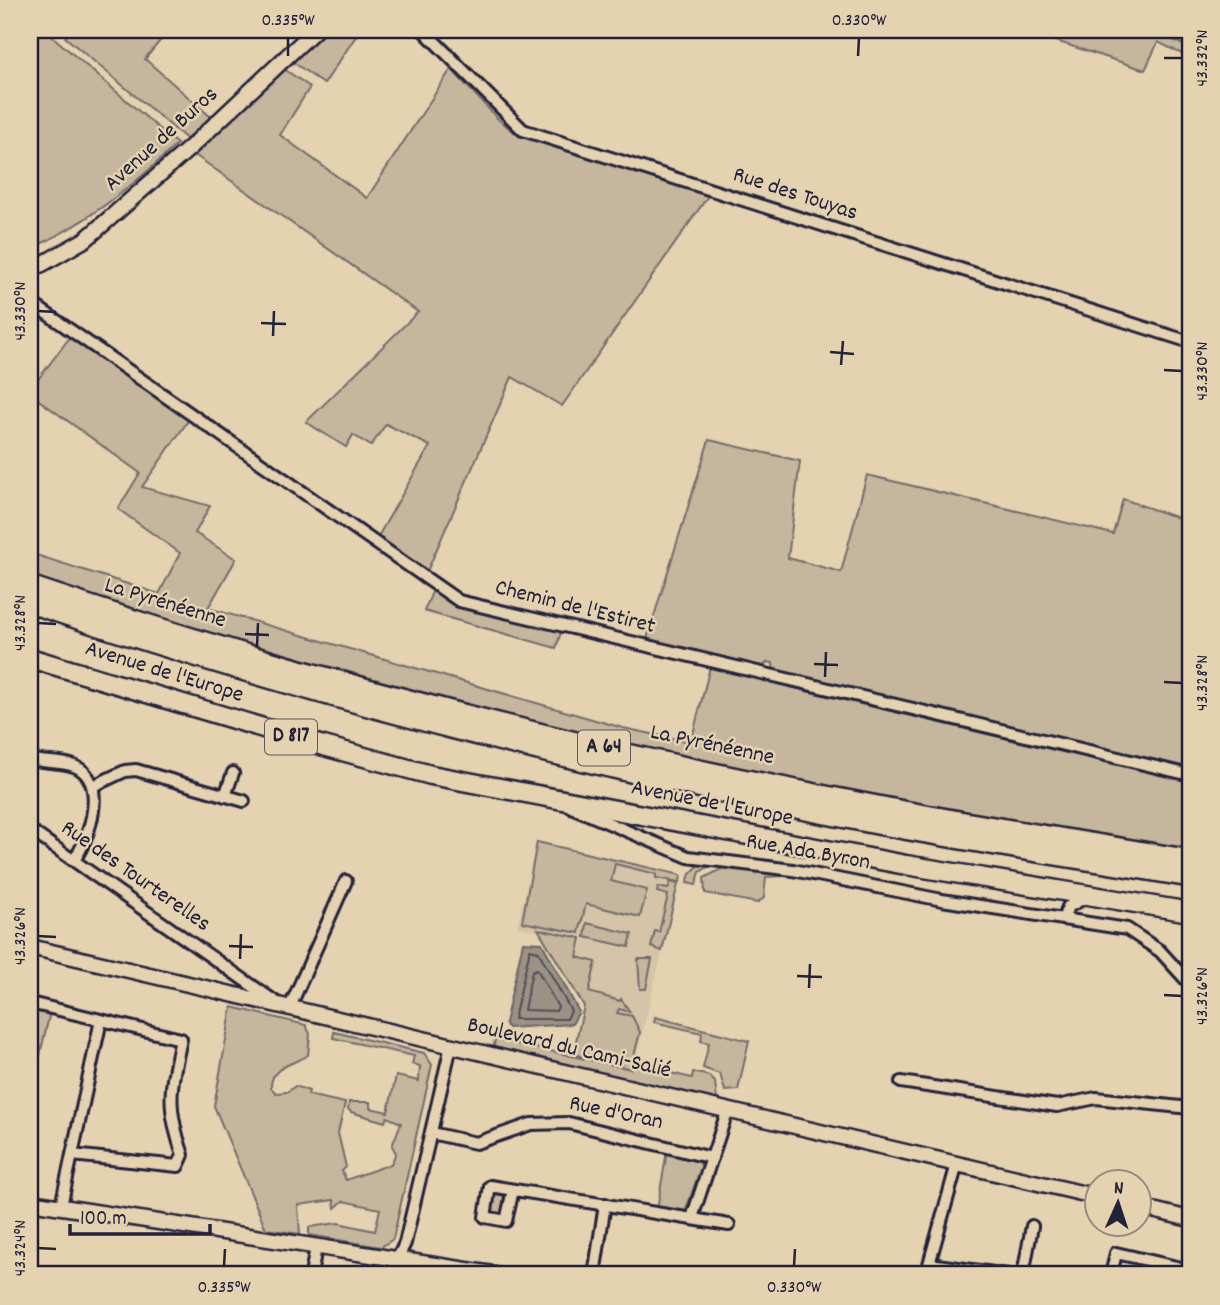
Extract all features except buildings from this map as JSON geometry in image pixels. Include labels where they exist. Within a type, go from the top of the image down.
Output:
[{"type":"highway","name":"La Pyrénéenne","points":[[30,586],[332,679],[613,751],[882,807],[1190,860]]},
{"type":"highway","name":"La Pyrénéenne","points":[[30,603],[331,695],[607,765],[877,824],[1190,877]]},
{"type":"main road","name":"Avenue de l'Europe","points":[[30,658],[393,766],[556,799],[1190,912]]},
{"type":"street","name":"Avenue de Buros","points":[[30,271],[86,239],[192,146],[315,30]]},
{"type":"street","name":"Rue des Touyas","points":[[423,30],[523,130],[1190,342]]},
{"type":"street","name":"Chemin de l'Estiret","points":[[30,302],[458,601],[1190,775]]},
{"type":"street","points":[[30,759],[76,766],[93,786],[94,799],[89,824],[74,860]]},
{"type":"street","points":[[93,786],[125,771],[136,770],[244,801]]},
{"type":"street","points":[[225,796],[233,773]]},
{"type":"street","name":"Rue Ada Byron","points":[[556,799],[688,857],[793,870],[942,900],[1110,925],[1140,936],[1190,984]]},
{"type":"street","name":"Rue des Tourterelles","points":[[30,830],[287,1008]]},
{"type":"street","points":[[287,1008],[346,881]]},
{"type":"street","points":[[1063,919],[1068,907],[1089,896]]},
{"type":"street","name":"Boulevard du Cami-Salié","points":[[30,947],[1084,1194]]},
{"type":"street","points":[[30,1003],[181,1039],[171,1086],[171,1118],[183,1156],[178,1166],[72,1156]]},
{"type":"street","points":[[61,1206],[101,1020]]},
{"type":"street","points":[[390,1275],[405,1243],[451,1045]]},
{"type":"street","points":[[901,1082],[1057,1106],[1096,1098],[1190,1107]]},
{"type":"street","points":[[692,1218],[728,1109]]},
{"type":"street","name":"Rue d'Oran","points":[[431,1133],[476,1143],[531,1124],[569,1123],[712,1158]]},
{"type":"street","points":[[957,1164],[928,1269],[1008,1275]]},
{"type":"street","points":[[513,1190],[729,1225]]},
{"type":"street","points":[[30,1203],[472,1273],[499,1275]]},
{"type":"street","points":[[594,1275],[605,1205]]},
{"type":"street","points":[[1154,1211],[1190,1219]]},
{"type":"street","points":[[1023,1275],[1032,1226]]},
{"type":"street","points":[[311,1275],[316,1247]]},
{"type":"street","points":[[1111,1275],[1116,1253],[1190,1270]]},
{"type":"shaded area","points":[[30,30],[45,30],[177,144],[108,203],[30,249]]},
{"type":"shaded area","points":[[74,30],[169,30],[145,59],[212,118],[189,141],[65,37]]},
{"type":"shaded area","points":[[322,30],[360,30],[324,84],[290,60]]},
{"type":"shaded area","points":[[1022,30],[1190,30],[1190,58],[1158,42],[1145,70]]},
{"type":"shaded area","points":[[284,69],[310,87],[280,135],[367,198],[451,69],[498,119],[519,136],[708,196],[562,406],[512,377],[425,576],[376,540],[430,446],[386,424],[371,446],[353,435],[346,447],[306,422],[418,312],[192,153]]},
{"type":"shaded area","points":[[70,337],[190,418],[142,487],[210,506],[195,533],[236,559],[208,608],[623,728],[691,742],[710,667],[801,689],[803,680],[774,673],[773,663],[768,662],[759,669],[645,645],[709,440],[800,461],[788,558],[841,572],[867,475],[1113,534],[1123,499],[1190,522],[1190,850],[906,803],[574,732],[464,705],[246,644],[30,576],[30,553],[159,594],[180,553],[118,509],[140,473],[33,396],[30,400],[30,390]]},
{"type":"shaded area","points":[[433,590],[456,605],[562,629],[556,648],[424,611]]},
{"type":"shaded area","points":[[537,842],[681,875],[633,1070],[572,1056],[583,1006],[538,931],[517,927]]},
{"type":"shaded area","points":[[537,842],[681,875],[680,882],[656,878],[656,874],[615,864],[611,881],[647,890],[640,917],[586,904],[579,933],[522,922]]},
{"type":"shaded area","points":[[699,865],[711,865],[700,872],[696,885],[687,883],[690,874]]},
{"type":"shaded area","points":[[725,867],[783,876],[766,877],[764,898],[757,903],[705,893],[704,878]]},
{"type":"shaded area","points":[[670,882],[678,884],[662,951],[651,947],[655,931],[659,932],[668,895],[657,892],[658,887],[668,889]]},
{"type":"shaded area","points":[[587,923],[632,934],[629,947],[585,937]]},
{"type":"shaded area","points":[[538,929],[581,938],[577,957],[596,962],[589,992],[620,1001],[621,999],[630,1012],[619,1009],[617,1013],[632,1016],[640,1032],[632,1064],[692,1078],[693,1072],[709,1076],[715,1082],[717,1100],[708,1098],[707,1101],[493,1051],[495,1039],[631,1069],[573,1054],[584,1006]]},
{"type":"shaded area","points":[[638,959],[652,959],[646,989],[640,989]]},
{"type":"shaded area","points":[[30,1003],[51,1008],[30,1097]]},
{"type":"shaded area","points":[[232,1007],[306,1025],[310,1034],[308,1055],[278,1071],[274,1075],[271,1088],[276,1093],[287,1092],[295,1086],[309,1091],[308,1095],[345,1103],[338,1133],[346,1167],[342,1171],[346,1180],[391,1164],[396,1153],[392,1146],[401,1123],[387,1117],[385,1122],[351,1112],[348,1109],[349,1102],[370,1102],[370,1108],[388,1112],[396,1076],[419,1081],[420,1066],[412,1064],[414,1056],[333,1038],[334,1032],[424,1053],[432,1065],[393,1239],[381,1247],[309,1235],[309,1227],[338,1223],[375,1231],[380,1209],[343,1201],[335,1208],[334,1200],[298,1205],[300,1234],[266,1229],[214,1106]]},
{"type":"shaded area","points":[[655,1017],[749,1041],[738,1090],[725,1091],[720,1074],[703,1068],[709,1043],[701,1041],[702,1033],[654,1022]]},
{"type":"shaded area","points":[[667,1151],[700,1161],[701,1167],[685,1212],[657,1209]]},
{"type":"shaded area","points":[[492,1192],[504,1194],[502,1214],[490,1214]]},
{"type":"water","points":[[523,942],[542,943],[579,1012],[572,1024],[508,1028],[505,1023]]},
{"type":"waterway","points":[[1153,30],[1190,48]]}]
